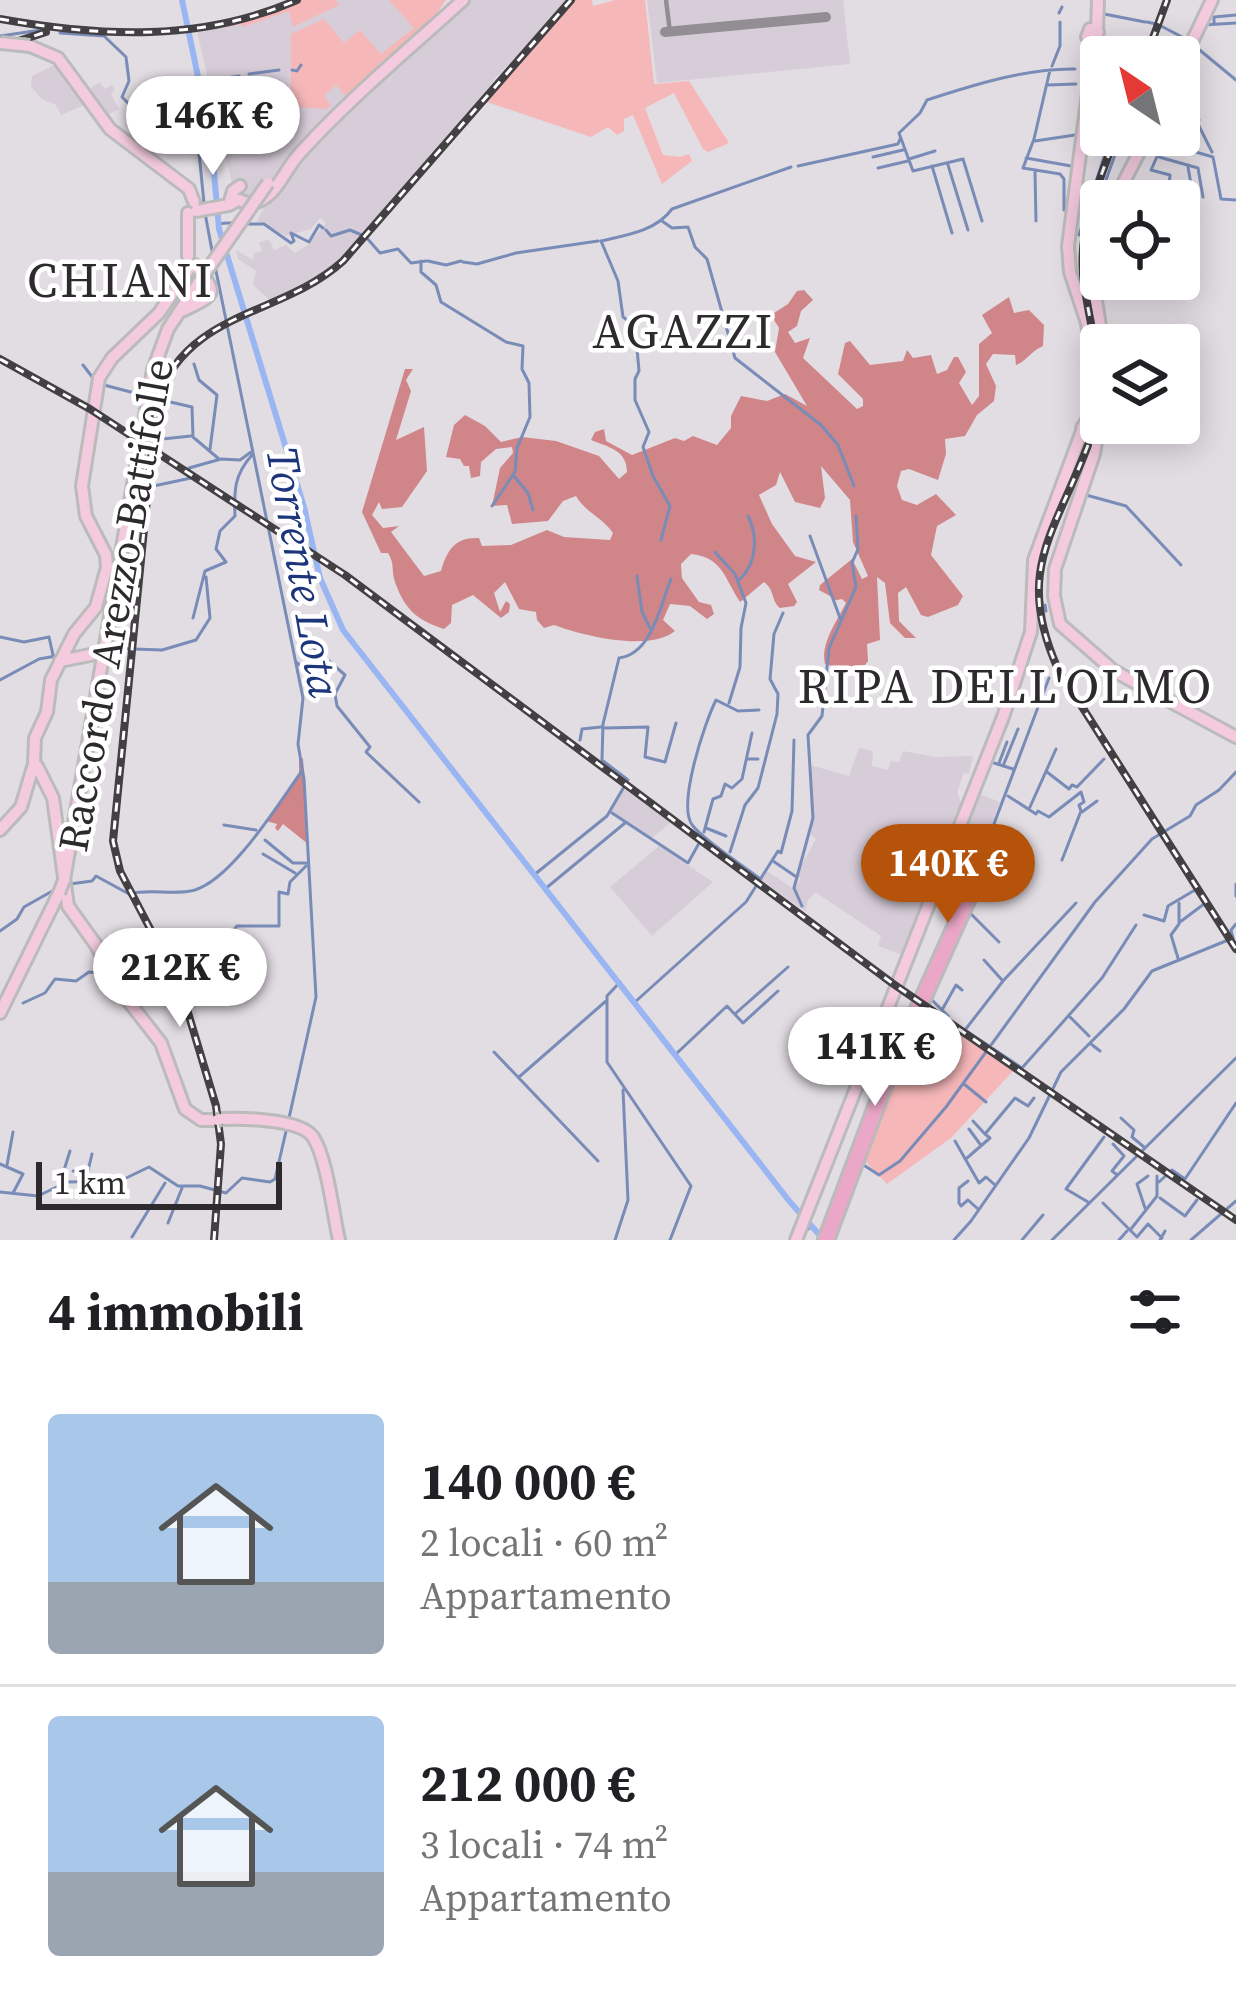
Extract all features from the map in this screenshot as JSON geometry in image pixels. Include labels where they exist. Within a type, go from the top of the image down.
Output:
[{"type":"highway","points":[[827,1240],[860,1147],[979,874]]},
{"type":"main road","name":"Raccordo Arezzo-Battifolle","points":[[0,1013],[62,886],[153,370],[192,270],[315,132],[435,20],[449,0]]},
{"type":"main road","points":[[197,207],[270,196],[320,130],[463,0]]},
{"type":"main road","points":[[1087,324],[1068,260],[1098,0]]},
{"type":"main road","points":[[1195,36],[1212,0]]},
{"type":"main road","points":[[0,44],[30,46],[58,58],[110,129],[186,187],[197,207],[194,279],[168,329]]},
{"type":"main road","points":[[177,316],[207,299],[211,290],[210,280],[192,270]]},
{"type":"main road","points":[[0,830],[21,807],[35,766],[34,738],[47,712],[50,684],[74,634],[94,610],[103,585],[107,559],[84,510],[82,478],[99,378],[192,270]]},
{"type":"main road","points":[[799,1234],[962,840],[963,821],[1027,648],[1034,560],[1084,444]]},
{"type":"main road","points":[[1095,444],[1054,576],[1060,624],[1114,671],[1236,737]]},
{"type":"main road","points":[[98,543],[117,546],[125,534]]},
{"type":"main road","points":[[62,658],[102,652]]},
{"type":"main road","points":[[35,766],[52,798],[66,901],[161,1043],[185,1109],[201,1120],[260,1120],[310,1133],[339,1240]]},
{"type":"main road","points":[[962,840],[982,852],[979,874]]},
{"type":"shaded area","points":[[299,0],[399,0],[421,33],[463,0],[570,0],[493,81],[473,112],[343,258],[325,275],[271,301],[253,285],[256,271],[238,259],[236,250],[253,260],[254,253],[262,251],[259,243],[269,239],[274,250],[286,245],[295,253],[326,223],[320,218],[311,229],[286,236],[257,221],[279,177],[253,203],[232,184],[197,31],[244,21]]},
{"type":"shaded area","points":[[299,0],[336,0],[339,5],[293,27],[289,11],[243,27],[224,28]]},
{"type":"shaded area","points":[[389,0],[446,0],[431,22],[356,91],[345,95],[336,85],[324,96],[331,105],[327,109],[291,107],[291,34],[324,19],[344,43],[360,30],[381,54],[414,28]]},
{"type":"shaded area","points":[[573,0],[592,0],[593,6],[645,0],[654,84],[689,81],[729,143],[708,152],[703,149],[674,93],[645,108],[663,155],[689,154],[692,161],[662,184],[633,115],[624,119],[624,131],[617,135],[608,127],[591,137],[484,101]]},
{"type":"shaded area","points":[[647,0],[843,0],[850,64],[657,83]]},
{"type":"shaded area","points":[[58,63],[84,92],[100,82],[105,89],[112,85],[119,109],[103,118],[91,102],[61,115],[56,105],[31,87],[32,76]]},
{"type":"shaded area","points":[[804,290],[813,300],[788,332],[795,343],[810,338],[803,358],[857,409],[863,406],[863,399],[838,374],[845,343],[850,341],[870,365],[903,361],[907,350],[913,358],[931,355],[937,374],[958,357],[966,372],[959,383],[972,405],[979,396],[979,344],[992,333],[982,315],[1009,297],[1014,313],[1029,310],[1044,325],[1043,346],[1022,362],[1016,365],[1015,355],[993,354],[986,364],[996,386],[994,401],[977,415],[965,436],[945,439],[938,480],[909,469],[901,471],[897,486],[902,500],[917,505],[936,494],[956,515],[937,526],[931,555],[963,596],[958,605],[928,617],[921,615],[906,587],[898,593],[899,621],[916,638],[905,638],[890,623],[885,583],[877,577],[880,640],[867,644],[868,661],[855,666],[825,664],[827,641],[846,603],[832,601],[819,590],[820,585],[852,559],[862,579],[868,576],[853,542],[850,500],[821,466],[825,498],[820,508],[795,502],[780,472],[776,485],[759,495],[795,556],[816,562],[788,584],[797,602],[794,606],[780,608],[764,582],[740,602],[716,564],[691,554],[681,564],[682,578],[699,602],[711,605],[714,614],[707,619],[690,606],[670,604],[663,620],[675,631],[649,640],[599,637],[554,625],[544,628],[536,612],[519,609],[505,582],[494,593],[500,612],[506,601],[510,604],[501,618],[473,595],[452,605],[451,623],[444,629],[419,618],[408,607],[395,582],[390,557],[381,553],[362,512],[405,369],[413,369],[406,380],[411,391],[396,440],[424,427],[427,471],[402,507],[382,509],[379,502],[372,515],[383,528],[399,526],[391,532],[424,576],[441,571],[449,551],[464,540],[479,538],[482,546],[511,545],[547,530],[564,537],[610,540],[613,533],[576,496],[563,501],[548,521],[512,524],[507,505],[492,506],[500,468],[513,453],[512,447],[496,449],[481,462],[480,476],[471,478],[469,466],[446,457],[454,425],[465,415],[501,442],[522,437],[556,441],[599,456],[619,479],[627,472],[624,459],[591,440],[595,432],[604,429],[606,441],[632,455],[675,438],[684,441],[693,436],[717,445],[731,428],[741,396],[767,401],[785,394],[807,406],[775,352],[779,328],[771,315]]},
{"type":"shaded area","points":[[859,748],[873,751],[872,766],[888,770],[891,761],[899,762],[903,751],[935,757],[973,756],[969,774],[964,773],[957,792],[962,805],[949,855],[939,848],[937,865],[925,861],[919,873],[938,884],[908,957],[878,946],[881,936],[815,892],[806,912],[761,880],[767,871],[794,889],[801,879],[796,875],[816,839],[811,835],[810,765],[849,776]]},
{"type":"shaded area","points":[[303,758],[308,844],[283,824],[278,831],[277,824],[266,821],[299,773],[299,759]]},
{"type":"shaded area","points":[[624,789],[670,823],[652,838],[610,811]]},
{"type":"shaded area","points":[[979,794],[1000,802],[984,843],[964,832]]},
{"type":"shaded area","points":[[659,846],[713,882],[652,936],[610,887]]},
{"type":"shaded area","points":[[926,1017],[940,1033],[946,1025],[1013,1071],[951,1138],[887,1184],[865,1161],[894,1074]]},
{"type":"waterway","points":[[182,0],[211,139],[219,229],[304,507],[320,578],[343,630],[824,1240]]},
{"type":"waterway","points":[[1059,13],[1062,7]]},
{"type":"waterway","points":[[1099,13],[1145,22]]},
{"type":"waterway","points":[[1214,23],[1214,17],[1236,15]]},
{"type":"waterway","points":[[1052,66],[1060,46],[1060,22]]},
{"type":"waterway","points":[[1147,22],[1156,24],[1151,36]]},
{"type":"waterway","points":[[1203,25],[1236,23]]},
{"type":"waterway","points":[[1159,25],[1180,36]]},
{"type":"waterway","points":[[1156,36],[1160,25]]},
{"type":"waterway","points":[[0,36],[41,30]]},
{"type":"waterway","points":[[60,33],[104,36],[126,57],[129,81],[122,97],[144,119],[199,116]]},
{"type":"waterway","points":[[1200,50],[1236,80]]},
{"type":"waterway","points":[[292,70],[301,65]]},
{"type":"waterway","points":[[982,221],[963,159],[913,171],[899,133],[927,100],[1019,74],[1075,69]]},
{"type":"waterway","points":[[249,74],[279,70]]},
{"type":"waterway","points":[[1050,70],[1023,168],[1060,174],[1064,210]]},
{"type":"waterway","points":[[213,80],[239,76]]},
{"type":"waterway","points":[[201,83],[206,82]]},
{"type":"waterway","points":[[1048,85],[1076,84]]},
{"type":"waterway","name":"Torrente Lota","points":[[204,203],[197,133],[206,114]]},
{"type":"waterway","points":[[1200,128],[1212,152]]},
{"type":"waterway","points":[[1035,141],[1075,135]]},
{"type":"waterway","points":[[798,166],[898,144],[900,139]]},
{"type":"waterway","points":[[873,157],[903,150]]},
{"type":"waterway","points":[[909,159],[935,151]]},
{"type":"waterway","points":[[1200,153],[1213,157],[1221,199],[1236,200]]},
{"type":"waterway","points":[[1079,235],[1104,156]]},
{"type":"waterway","points":[[1106,180],[1115,156]]},
{"type":"waterway","points":[[1157,156],[1151,170],[1170,175],[1170,180]]},
{"type":"waterway","points":[[1159,157],[1198,168],[1203,197]]},
{"type":"waterway","points":[[1026,158],[1071,166]]},
{"type":"waterway","points":[[878,168],[908,161]]},
{"type":"waterway","points":[[948,165],[968,230]]},
{"type":"waterway","points":[[932,166],[952,233]]},
{"type":"waterway","points":[[661,540],[670,506],[643,447],[649,432],[635,400],[639,371],[635,326],[623,317],[618,281],[601,241],[640,231],[672,209],[791,167]]},
{"type":"waterway","points":[[1188,167],[1190,180]]},
{"type":"waterway","points":[[1035,172],[1036,221]]},
{"type":"waterway","name":"Torrente Lota","points":[[205,213],[213,256]]},
{"type":"waterway","points":[[662,221],[672,228],[688,227],[695,247],[707,259],[735,358],[821,425],[838,445],[854,486]]},
{"type":"waterway","points":[[218,224],[226,223]]},
{"type":"waterway","points":[[247,224],[264,224],[291,243],[291,233],[309,242],[319,225],[323,228]]},
{"type":"waterway","points":[[326,230],[331,236],[350,230],[364,236]]},
{"type":"waterway","points":[[366,237],[380,253],[398,249],[411,263],[426,261]]},
{"type":"waterway","points":[[463,262],[477,264],[598,241]]},
{"type":"waterway","points":[[421,261],[421,272],[436,285],[441,302],[506,342],[523,346],[530,417],[517,448],[515,472],[492,506]]},
{"type":"waterway","points":[[428,261],[446,265],[461,261]]},
{"type":"waterway","name":"Torrente Lota","points":[[215,266],[303,698],[298,744],[316,997],[289,1118]]},
{"type":"waterway","points":[[194,364],[199,380],[217,395],[210,449]]},
{"type":"waterway","points":[[83,365],[93,378]]},
{"type":"waterway","points":[[104,385],[146,396]]},
{"type":"waterway","points":[[153,398],[192,407],[193,437],[219,459]]},
{"type":"waterway","points":[[153,440],[191,436]]},
{"type":"waterway","points":[[149,487],[191,478],[189,468],[221,459],[240,460],[251,452]]},
{"type":"waterway","points":[[193,618],[205,571],[226,562],[216,549],[220,531],[235,516],[236,484],[252,455]]},
{"type":"waterway","points":[[514,476],[528,493],[533,510]]},
{"type":"waterway","points":[[1086,495],[1126,506],[1181,565]]},
{"type":"waterway","points":[[740,579],[754,549],[748,516]]},
{"type":"waterway","points":[[802,906],[794,888],[813,818],[808,735],[822,716],[829,648],[856,587],[852,563],[858,549],[856,516]]},
{"type":"waterway","points":[[810,536],[840,618]]},
{"type":"waterway","points":[[715,552],[735,574],[746,603],[740,667],[729,703]]},
{"type":"waterway","points":[[637,576],[642,612],[650,628]]},
{"type":"waterway","points":[[106,648],[162,650],[196,640],[210,618],[206,577]]},
{"type":"waterway","points":[[534,875],[607,816],[628,780],[602,760],[603,724],[619,658],[640,648],[647,638],[671,579]]},
{"type":"waterway","points":[[1045,605],[1046,611]]},
{"type":"waterway","points":[[730,852],[745,805],[758,788],[777,714],[778,694],[770,679],[774,634],[783,613]]},
{"type":"waterway","points":[[0,637],[24,642],[49,637],[53,655]]},
{"type":"waterway","points":[[313,647],[345,675],[336,692]]},
{"type":"waterway","points":[[0,680],[39,659],[56,656]]},
{"type":"waterway","points":[[296,662],[335,694],[337,706],[370,747],[366,752],[419,802]]},
{"type":"waterway","points":[[986,845],[1049,678]]},
{"type":"waterway","points":[[891,684],[893,701]]},
{"type":"waterway","points":[[759,710],[738,711],[716,700],[699,745],[688,801],[693,826],[759,878]]},
{"type":"waterway","points":[[605,728],[648,727],[645,757],[665,762],[676,723]]},
{"type":"waterway","points":[[580,740],[582,729],[601,727]]},
{"type":"waterway","points":[[1003,766],[1018,729]]},
{"type":"waterway","points":[[704,832],[713,799],[721,796],[725,784],[732,788],[742,779],[752,733]]},
{"type":"waterway","points":[[635,1002],[746,902],[778,851],[781,853],[792,811],[794,740]]},
{"type":"waterway","points":[[999,763],[1007,742]]},
{"type":"waterway","points":[[1030,807],[1056,749]]},
{"type":"waterway","points":[[748,759],[758,759]]},
{"type":"waterway","points":[[1047,772],[1069,789],[1077,787],[1104,759]]},
{"type":"waterway","points":[[988,761],[1013,769]]},
{"type":"waterway","points":[[70,884],[92,881],[96,876],[129,894],[195,890],[210,883],[239,856],[302,771]]},
{"type":"waterway","points":[[862,1164],[879,1175],[900,1161],[946,1107],[1095,902],[1152,839],[1190,816],[1196,805],[1236,772]]},
{"type":"waterway","points":[[1008,796],[1049,817],[1081,792],[1084,802],[1079,805],[1081,811],[1062,860]]},
{"type":"waterway","points":[[1082,812],[1097,801]]},
{"type":"waterway","points":[[612,813],[688,863],[703,836]]},
{"type":"waterway","points":[[545,889],[625,823]]},
{"type":"waterway","points":[[224,825],[256,830]]},
{"type":"waterway","points":[[706,828],[726,836]]},
{"type":"waterway","points":[[265,840],[293,863],[306,863]]},
{"type":"waterway","points":[[985,847],[993,855],[985,875]]},
{"type":"waterway","points":[[263,854],[295,873]]},
{"type":"waterway","points":[[773,861],[795,876]]},
{"type":"waterway","points":[[116,976],[207,961],[237,926],[279,926],[279,892],[288,894],[290,882],[306,866]]},
{"type":"waterway","points":[[1236,884],[1236,896]]},
{"type":"waterway","points":[[0,931],[24,907],[56,889]]},
{"type":"waterway","points":[[1144,915],[1164,921],[1168,906],[1195,890]]},
{"type":"waterway","points":[[922,1017],[977,895]]},
{"type":"waterway","points":[[1076,903],[1003,981],[965,1030],[1022,1068],[1102,978],[1136,925]]},
{"type":"waterway","points":[[1178,958],[1171,935],[1179,924],[1179,903]]},
{"type":"waterway","points":[[1180,922],[1204,904]]},
{"type":"waterway","points":[[971,914],[999,942]]},
{"type":"waterway","points":[[954,1240],[1029,1138],[1061,1072],[1124,1009],[1152,971],[1233,938],[1231,930],[1236,924]]},
{"type":"waterway","points":[[984,960],[1002,980]]},
{"type":"waterway","points":[[736,1013],[788,967]]},
{"type":"waterway","points":[[23,1003],[45,993],[55,979],[76,981],[89,972],[106,974]]},
{"type":"waterway","points":[[620,982],[607,996],[607,1062],[691,1186],[670,1240]]},
{"type":"waterway","points":[[942,1010],[956,985],[962,990]]},
{"type":"waterway","points":[[676,1054],[727,1006],[743,1023],[778,991]]},
{"type":"waterway","points":[[932,1000],[948,1016]]},
{"type":"waterway","points":[[519,1077],[606,1001]]},
{"type":"waterway","points":[[1069,1016],[1089,1036]]},
{"type":"waterway","points":[[1091,1044],[1100,1051]]},
{"type":"waterway","points":[[494,1052],[598,1161]]},
{"type":"waterway","points":[[1052,1240],[1236,1058]]},
{"type":"waterway","points":[[964,1084],[986,1102]]},
{"type":"waterway","points":[[615,1240],[628,1200],[623,1090]]},
{"type":"waterway","points":[[967,1158],[990,1138],[985,1134],[1015,1098],[1028,1106],[1034,1098]]},
{"type":"waterway","points":[[1159,1182],[1172,1170],[1185,1179],[1236,1103]]},
{"type":"waterway","points":[[1121,1118],[1144,1147]]},
{"type":"waterway","points":[[973,1121],[984,1133]]},
{"type":"waterway","name":"Torrente Lota","points":[[0,1192],[38,1196],[67,1182],[120,1181],[149,1167],[178,1186],[226,1193],[242,1178],[275,1179],[287,1127]]},
{"type":"waterway","points":[[969,1129],[980,1144]]},
{"type":"waterway","points":[[7,1165],[13,1132]]},
{"type":"waterway","points":[[1088,1202],[1066,1189],[1104,1137]]},
{"type":"waterway","points":[[955,1141],[979,1183],[986,1177],[995,1185]]},
{"type":"waterway","points":[[1113,1144],[1124,1156],[1112,1171],[1116,1174]]},
{"type":"waterway","points":[[60,1183],[70,1151]]},
{"type":"waterway","points":[[86,1179],[92,1154]]},
{"type":"waterway","points":[[0,1164],[23,1174],[13,1193]]},
{"type":"waterway","points":[[73,1171],[84,1171]]},
{"type":"waterway","points":[[1145,1208],[1137,1184],[1148,1176]]},
{"type":"waterway","points":[[1131,1229],[1157,1196],[1157,1176]]},
{"type":"waterway","points":[[968,1181],[959,1188],[959,1203],[968,1200],[978,1209]]},
{"type":"waterway","points":[[132,1237],[165,1183]]},
{"type":"waterway","points":[[168,1223],[182,1188]]},
{"type":"waterway","points":[[1160,1198],[1185,1216],[1197,1200]]},
{"type":"waterway","points":[[1191,1240],[1236,1201]]},
{"type":"waterway","points":[[1103,1203],[1137,1237],[1148,1224],[1162,1238]]},
{"type":"waterway","points":[[1022,1240],[1043,1215]]},
{"type":"waterway","points":[[803,1233],[812,1226]]},
{"type":"waterway","points":[[1119,1240],[1127,1231]]},
{"type":"waterway","points":[[1160,1240],[1165,1231]]},
{"type":"taxiway","points":[[666,0],[670,32]]},
{"type":"runway","points":[[665,32],[826,17]]},
{"type":"railway","points":[[0,19],[76,30],[150,32],[224,23],[297,0]]},
{"type":"railway","points":[[214,1240],[221,1144],[216,1106],[180,986],[120,871],[113,841],[157,399],[191,347],[239,317],[319,279],[343,261],[571,0]]},
{"type":"railway","points":[[1154,36],[1167,0]]},
{"type":"railway","points":[[0,47],[46,32]]},
{"type":"railway","points":[[1091,324],[1084,286],[1084,238],[1109,156]]},
{"type":"railway","points":[[0,359],[90,409],[345,575],[892,983],[1236,1220]]},
{"type":"railway","points":[[1088,445],[1044,553],[1039,605],[1045,635],[1058,669],[1236,949]]},
{"type":"district","name":"CHIANI","points":[[121,280]]},
{"type":"district","name":"AGAZZI","points":[[684,331]]},
{"type":"district","name":"RIPA DELL'OLMO","points":[[1006,686]]}]
